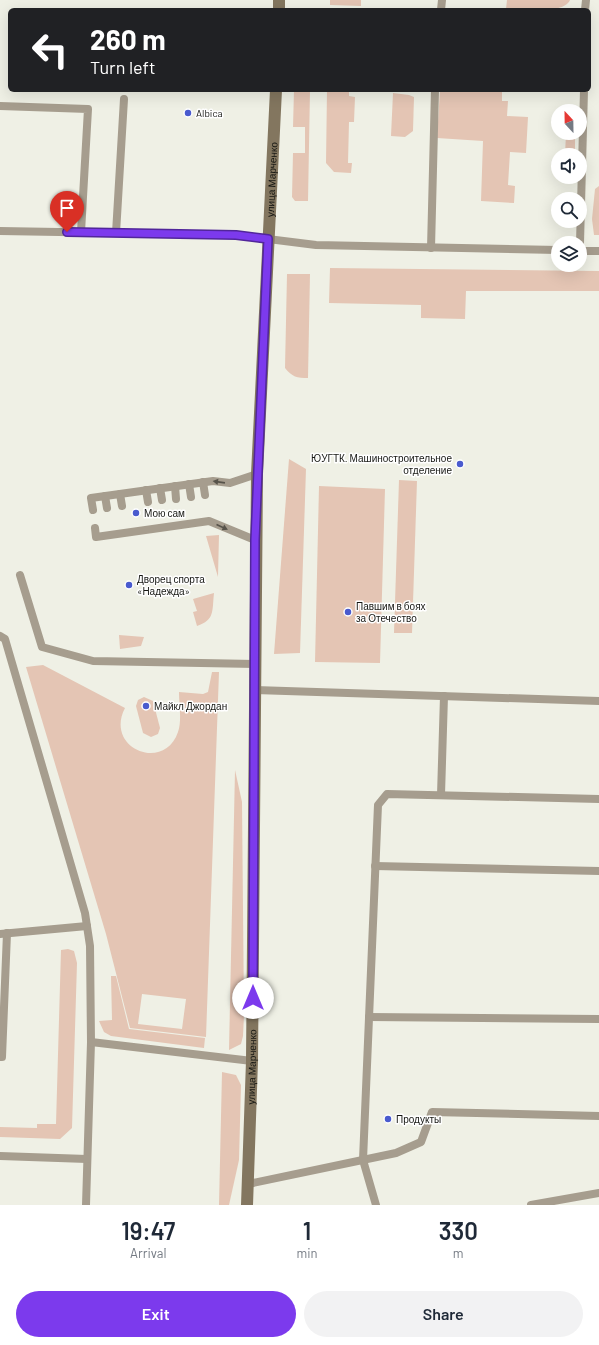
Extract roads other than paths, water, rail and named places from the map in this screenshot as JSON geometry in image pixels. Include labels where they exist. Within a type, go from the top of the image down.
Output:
[{"type":"street","name":"улица Марченко","points":[[247,1205],[252,1061],[255,540],[276,92]]},
{"type":"lane","points":[[431,248],[435,92]]},
{"type":"lane","points":[[580,236],[584,92]]},
{"type":"lane","points":[[116,233],[124,98]]},
{"type":"lane","points":[[0,106],[88,109],[81,232]]},
{"type":"lane","points":[[0,230],[236,235],[316,245],[551,250]]},
{"type":"lane","points":[[587,251],[599,251]]},
{"type":"lane","points":[[93,510],[91,498],[203,482],[213,481],[230,483],[257,474]]},
{"type":"lane","points":[[203,482],[205,495]]},
{"type":"lane","points":[[189,484],[191,497]]},
{"type":"lane","points":[[175,486],[176,498]]},
{"type":"lane","points":[[160,488],[162,500]]},
{"type":"lane","points":[[146,490],[148,502]]},
{"type":"lane","points":[[120,494],[122,506]]},
{"type":"lane","points":[[105,496],[107,508]]},
{"type":"lane","points":[[207,512],[209,521]]},
{"type":"lane","points":[[193,514],[194,523]]},
{"type":"lane","points":[[179,516],[180,525]]},
{"type":"lane","points":[[164,518],[166,527]]},
{"type":"lane","points":[[150,520],[152,529]]},
{"type":"lane","points":[[95,528],[96,537],[209,521],[255,540]]},
{"type":"lane","points":[[124,524],[125,533]]},
{"type":"lane","points":[[109,526],[111,535]]},
{"type":"lane","points":[[20,574],[42,647],[93,661],[255,664]]},
{"type":"lane","points":[[0,636],[5,639],[87,926],[90,946],[91,1042],[86,1205]]},
{"type":"lane","points":[[255,690],[599,701]]},
{"type":"lane","points":[[441,795],[444,696]]},
{"type":"lane","points":[[376,1205],[363,1160],[378,805],[387,794],[599,799]]},
{"type":"lane","points":[[375,866],[599,871]]},
{"type":"lane","points":[[0,1057],[2,1057],[4,933],[87,926]]},
{"type":"lane","points":[[369,1017],[599,1019]]},
{"type":"lane","points":[[91,1042],[252,1061]]},
{"type":"lane","points":[[248,1184],[396,1153],[421,1142],[432,1112],[599,1116]]},
{"type":"lane","points":[[0,1156],[87,1159]]},
{"type":"lane","points":[[530,1205],[599,1193]]},
{"type":"place","name":"Albica","points":[[188,113]]},
{"type":"place","name":"ЮУГТК. Машиностроительное отделение","points":[[460,464]]},
{"type":"place","name":"Мою сам","points":[[136,513]]},
{"type":"place","name":"Дворец спорта «Надежда»","points":[[129,585]]},
{"type":"place","name":"Павшим в боях за Отечество","points":[[348,612]]},
{"type":"place","name":"Майкл Джордан","points":[[146,706]]},
{"type":"place","name":"Продукты","points":[[388,1119]]}]
